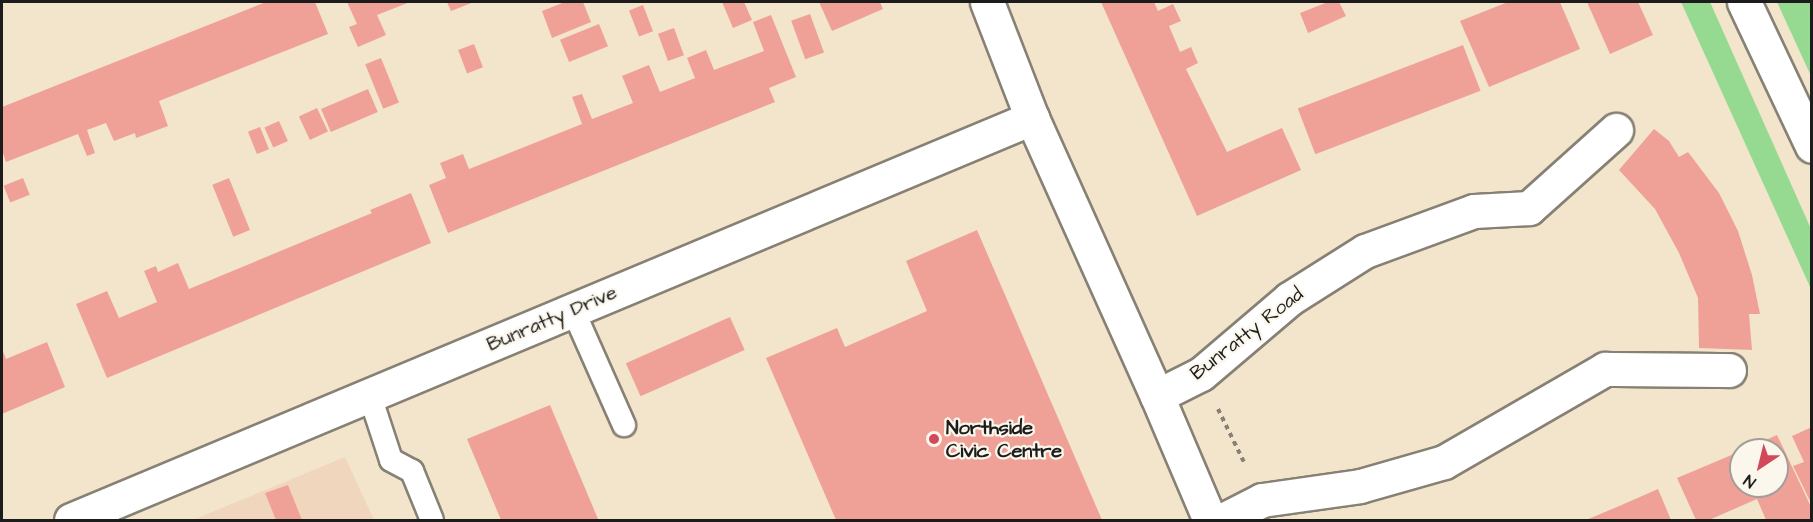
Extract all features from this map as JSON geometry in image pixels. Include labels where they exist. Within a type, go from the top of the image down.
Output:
[{"type":"street","points":[[987,2],[1032,118],[1210,520]]},
{"type":"street","points":[[1744,2],[1812,146]]},
{"type":"street","name":"Bunratty Drive","points":[[71,520],[1032,118]]},
{"type":"street","name":"Bunratty Road","points":[[1157,396],[1201,374],[1289,298],[1365,251],[1474,211],[1529,208],[1616,130]]},
{"type":"street","points":[[1223,520],[1262,500],[1360,486],[1444,462],[1605,369],[1729,370]]},
{"type":"lane","points":[[573,310],[624,425]]},
{"type":"lane","points":[[370,396],[391,460],[412,471],[432,520]]},
{"type":"path","points":[[1201,374],[1262,500]]},
{"type":"shaded area","points":[[345,457],[374,520],[193,520]]},
{"type":"green space","points":[[1681,2],[1710,2],[1811,229],[1811,289]]},
{"type":"green space","points":[[1777,2],[1811,2],[1811,76]]},
{"type":"building","points":[[266,2],[315,2],[328,34],[159,101],[168,126],[136,138],[135,133],[114,141],[106,123],[87,130],[95,153],[87,156],[78,134],[6,162],[2,150],[2,107]]},
{"type":"building","points":[[347,2],[410,2],[377,15],[386,35],[358,47],[349,27],[357,24]]},
{"type":"building","points":[[447,2],[474,2],[451,11]]},
{"type":"building","points":[[565,2],[583,2],[591,22],[552,38],[542,11]]},
{"type":"building","points":[[722,2],[744,2],[752,20],[733,28]]},
{"type":"building","points":[[819,2],[880,2],[883,9],[832,31]]},
{"type":"building","points":[[1101,2],[1154,2],[1158,11],[1173,4],[1181,21],[1169,26],[1180,52],[1191,47],[1198,63],[1186,69],[1227,152],[1282,128],[1301,170],[1197,216]]},
{"type":"building","points":[[1328,2],[1339,2],[1346,16],[1308,33],[1300,13]]},
{"type":"building","points":[[1508,2],[1560,2],[1580,49],[1489,87],[1460,21]]},
{"type":"building","points":[[1587,2],[1638,2],[1653,35],[1610,54]]},
{"type":"building","points":[[643,5],[653,31],[639,37],[629,10]]},
{"type":"building","points":[[810,14],[824,53],[805,59],[791,21]]},
{"type":"building","points":[[771,15],[796,77],[769,88],[775,102],[448,233],[429,185],[446,178],[440,163],[463,154],[469,169],[582,124],[572,97],[582,94],[592,119],[633,103],[622,76],[649,65],[660,92],[695,78],[687,58],[706,50],[714,70],[764,51],[753,22]]},
{"type":"building","points":[[599,24],[608,46],[569,62],[560,40]]},
{"type":"building","points":[[674,28],[684,55],[668,61],[658,34]]},
{"type":"building","points":[[474,44],[483,67],[467,73],[458,50]]},
{"type":"building","points":[[1463,45],[1481,91],[1315,154],[1298,108]]},
{"type":"building","points":[[381,58],[399,103],[383,109],[365,64]]},
{"type":"building","points":[[368,89],[378,112],[331,132],[321,109]]},
{"type":"building","points":[[317,108],[328,132],[310,140],[299,116]]},
{"type":"building","points":[[279,121],[288,141],[273,148],[264,128]]},
{"type":"building","points":[[260,127],[269,149],[257,154],[248,132]]},
{"type":"building","points":[[1654,129],[1669,141],[1679,157],[1688,152],[1719,193],[1738,231],[1752,275],[1760,314],[1749,314],[1752,350],[1699,348],[1698,298],[1679,253],[1655,209],[1619,170]]},
{"type":"building","points":[[23,178],[30,195],[10,203],[4,186]]},
{"type":"building","points":[[229,178],[250,230],[233,237],[212,185]]},
{"type":"building","points":[[411,193],[431,243],[107,378],[76,304],[107,291],[119,318],[157,302],[144,271],[156,266],[158,272],[178,263],[189,289],[372,213],[370,210]]},
{"type":"building","name":"Northside Civic Centre","points":[[977,230],[1102,520],[836,520],[766,358],[837,328],[845,347],[927,311],[906,261]]},
{"type":"building","points":[[730,317],[745,350],[640,396],[626,363]]},
{"type":"building","points":[[47,342],[65,387],[2,414],[2,349],[6,359]]},
{"type":"building","points":[[550,405],[598,519],[501,520],[467,439]]},
{"type":"building","points":[[1812,427],[1812,505],[1793,466],[1804,462],[1792,436]]},
{"type":"building","points":[[1729,456],[1729,498],[1789,498],[1789,460],[1812,509],[1812,520],[1766,520],[1757,499],[1709,520],[1696,520],[1677,478]]},
{"type":"building","points":[[288,485],[302,520],[276,520],[265,493]]},
{"type":"building","points":[[1658,489],[1671,520],[1586,520],[1617,507]]},
{"type":"place","name":"Northside Civic Centre","points":[[934,439]]}]
